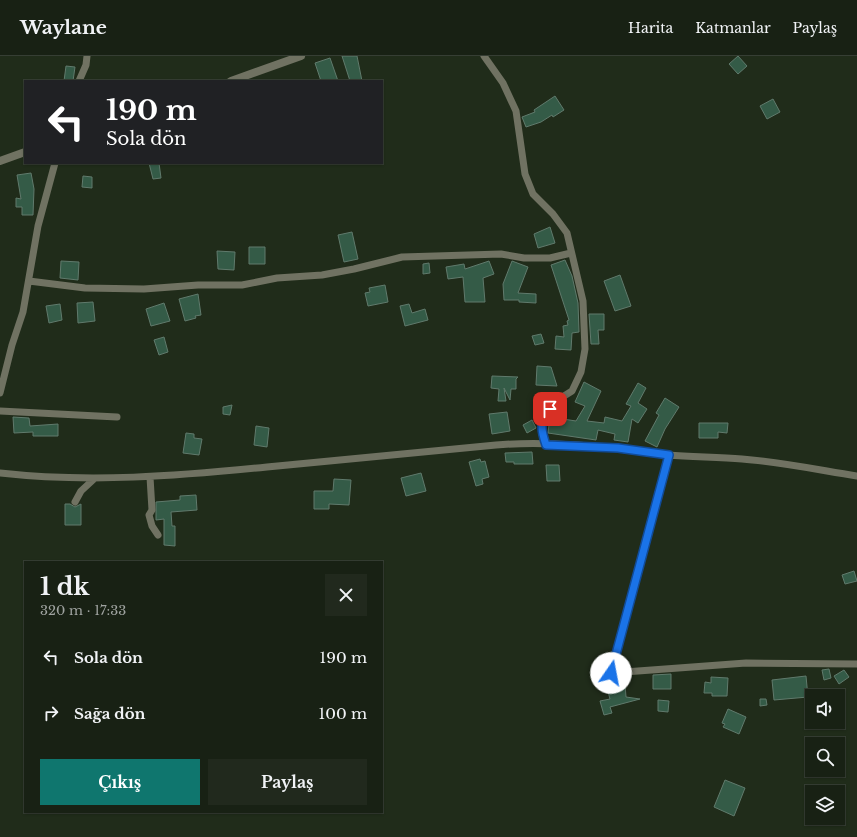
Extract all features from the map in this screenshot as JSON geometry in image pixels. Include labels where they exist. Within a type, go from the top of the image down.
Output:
[{"type":"street","points":[[79,80],[86,65],[87,56]]},
{"type":"street","points":[[234,80],[301,56]]},
{"type":"street","points":[[484,56],[503,83],[516,111],[525,174],[533,194],[553,214],[567,233],[584,301],[585,349],[581,372],[572,391],[556,401],[542,418],[542,432],[546,445]]},
{"type":"street","points":[[0,161],[24,152]]},
{"type":"street","points":[[0,393],[22,312],[29,281],[38,226],[55,164]]},
{"type":"street","points":[[29,281],[85,288],[144,289],[198,285],[242,285],[277,278],[322,275],[402,257],[501,254],[524,258],[550,258],[571,253]]},
{"type":"street","points":[[0,411],[117,417]]},
{"type":"street","points":[[0,474],[37,478],[94,479],[150,477],[497,445],[546,445],[618,448],[669,455],[743,459],[820,469],[857,476]]},
{"type":"street","points":[[669,455],[611,673],[746,664],[857,664]]},
{"type":"street","points":[[150,477],[152,510],[149,515],[152,526],[158,535]]},
{"type":"street","points":[[75,502],[81,491],[94,479]]},
{"type":"building","points":[[342,56],[357,56],[362,80],[350,80]]},
{"type":"building","points":[[738,56],[747,66],[738,74],[729,64]]},
{"type":"building","points":[[330,58],[338,80],[321,80],[315,63]]},
{"type":"building","points":[[66,66],[75,67],[73,80],[64,80]]},
{"type":"building","points":[[555,96],[564,110],[553,117],[552,115],[541,122],[526,127],[522,117],[535,112],[534,110]]},
{"type":"building","points":[[773,99],[780,112],[767,119],[760,106]]},
{"type":"building","points":[[149,164],[159,164],[161,178],[153,179]]},
{"type":"building","points":[[31,173],[34,189],[33,215],[22,215],[22,207],[16,207],[16,198],[21,199],[17,175]]},
{"type":"building","points":[[83,176],[92,177],[92,188],[82,187]]},
{"type":"building","points":[[550,227],[555,243],[538,248],[534,234]]},
{"type":"building","points":[[352,232],[358,259],[344,262],[338,235]]},
{"type":"building","points":[[249,247],[265,247],[265,264],[249,264]]},
{"type":"building","points":[[217,251],[235,252],[234,270],[218,269]]},
{"type":"building","points":[[565,260],[572,276],[578,303],[579,332],[572,333],[571,350],[555,349],[556,336],[564,337],[563,326],[568,325],[567,321],[569,320],[551,265]]},
{"type":"building","points":[[61,261],[79,262],[78,280],[60,278]]},
{"type":"building","points":[[489,261],[494,274],[483,278],[485,302],[465,302],[463,277],[448,279],[446,267],[464,264],[465,269]]},
{"type":"building","points":[[512,261],[528,267],[518,293],[536,294],[536,303],[519,302],[519,300],[504,300],[503,284]]},
{"type":"building","points":[[429,263],[430,273],[423,274],[423,264]]},
{"type":"building","points":[[620,275],[631,306],[615,311],[604,281]]},
{"type":"building","points":[[385,285],[388,302],[368,306],[365,293],[370,292],[369,288]]},
{"type":"building","points":[[198,294],[201,315],[185,321],[179,299]]},
{"type":"building","points":[[93,302],[95,321],[78,323],[77,303]]},
{"type":"building","points":[[164,303],[170,321],[151,326],[146,309]]},
{"type":"building","points":[[60,304],[62,320],[49,323],[46,306]]},
{"type":"building","points":[[409,304],[412,313],[425,309],[428,320],[405,326],[400,306]]},
{"type":"building","points":[[589,314],[604,314],[604,330],[598,330],[599,344],[591,344]]},
{"type":"building","points":[[541,334],[544,343],[535,345],[532,336]]},
{"type":"building","points":[[164,337],[168,352],[159,355],[154,340]]},
{"type":"building","points":[[537,366],[551,367],[557,386],[536,385]]},
{"type":"building","points":[[492,376],[518,377],[516,379],[516,389],[511,389],[510,400],[504,388],[506,401],[498,401],[499,389],[491,388]]},
{"type":"building","points":[[584,382],[601,391],[587,421],[604,423],[605,417],[622,421],[631,406],[626,404],[638,383],[646,388],[638,403],[647,409],[638,423],[632,419],[628,442],[614,440],[615,434],[598,430],[596,440],[548,433],[550,417],[576,421],[585,406],[575,402]]},
{"type":"building","points":[[665,398],[679,407],[665,429],[657,447],[645,441],[659,415],[656,413]]},
{"type":"building","points":[[232,405],[230,415],[223,414],[223,407]]},
{"type":"building","points":[[507,412],[510,431],[492,434],[489,414]]},
{"type":"building","points":[[13,417],[29,418],[30,426],[58,424],[58,436],[33,436],[33,432],[14,433]]},
{"type":"building","points":[[532,420],[536,428],[527,433],[523,425]]},
{"type":"building","points":[[699,423],[728,423],[727,433],[718,432],[718,438],[699,438]]},
{"type":"building","points":[[256,426],[269,428],[267,447],[254,445]]},
{"type":"building","points":[[186,433],[194,434],[194,438],[202,439],[199,455],[183,453]]},
{"type":"building","points":[[532,452],[533,464],[514,464],[514,462],[506,462],[505,453]]},
{"type":"building","points":[[480,459],[481,462],[485,461],[489,477],[482,479],[483,484],[476,486],[469,462]]},
{"type":"building","points":[[546,465],[559,465],[560,481],[547,481]]},
{"type":"building","points":[[421,473],[426,491],[406,496],[401,478]]},
{"type":"building","points":[[334,479],[351,480],[349,505],[329,504],[329,509],[314,509],[314,491],[333,491]]},
{"type":"building","points":[[196,495],[197,510],[171,512],[172,526],[175,526],[175,546],[164,545],[164,519],[156,520],[156,502],[180,500],[180,496]]},
{"type":"building","points":[[65,504],[70,504],[75,507],[81,504],[81,525],[65,525]]},
{"type":"building","points":[[854,571],[857,581],[845,584],[842,575]]},
{"type":"building","points":[[829,669],[831,678],[824,680],[822,670]]},
{"type":"building","points":[[844,670],[849,677],[839,684],[834,676]]},
{"type":"building","points":[[671,674],[671,689],[653,689],[653,675]]},
{"type":"building","points":[[806,676],[807,689],[805,689],[805,697],[774,700],[772,680]]},
{"type":"building","points":[[711,677],[728,678],[727,696],[712,696],[712,693],[704,693],[705,682],[711,683]]},
{"type":"building","points":[[625,684],[626,697],[640,699],[610,707],[612,713],[604,715],[600,701],[610,699],[607,688]]},
{"type":"building","points":[[760,699],[766,699],[767,705],[760,706]]},
{"type":"building","points":[[658,700],[669,701],[668,712],[658,711]]},
{"type":"building","points":[[728,709],[746,717],[739,734],[723,727],[725,724],[722,723]]},
{"type":"building","points":[[725,780],[745,788],[734,816],[714,807]]},
{"type":"route","points":[[550,409],[542,418],[542,432],[546,445],[618,448],[669,455],[611,673]]}]
